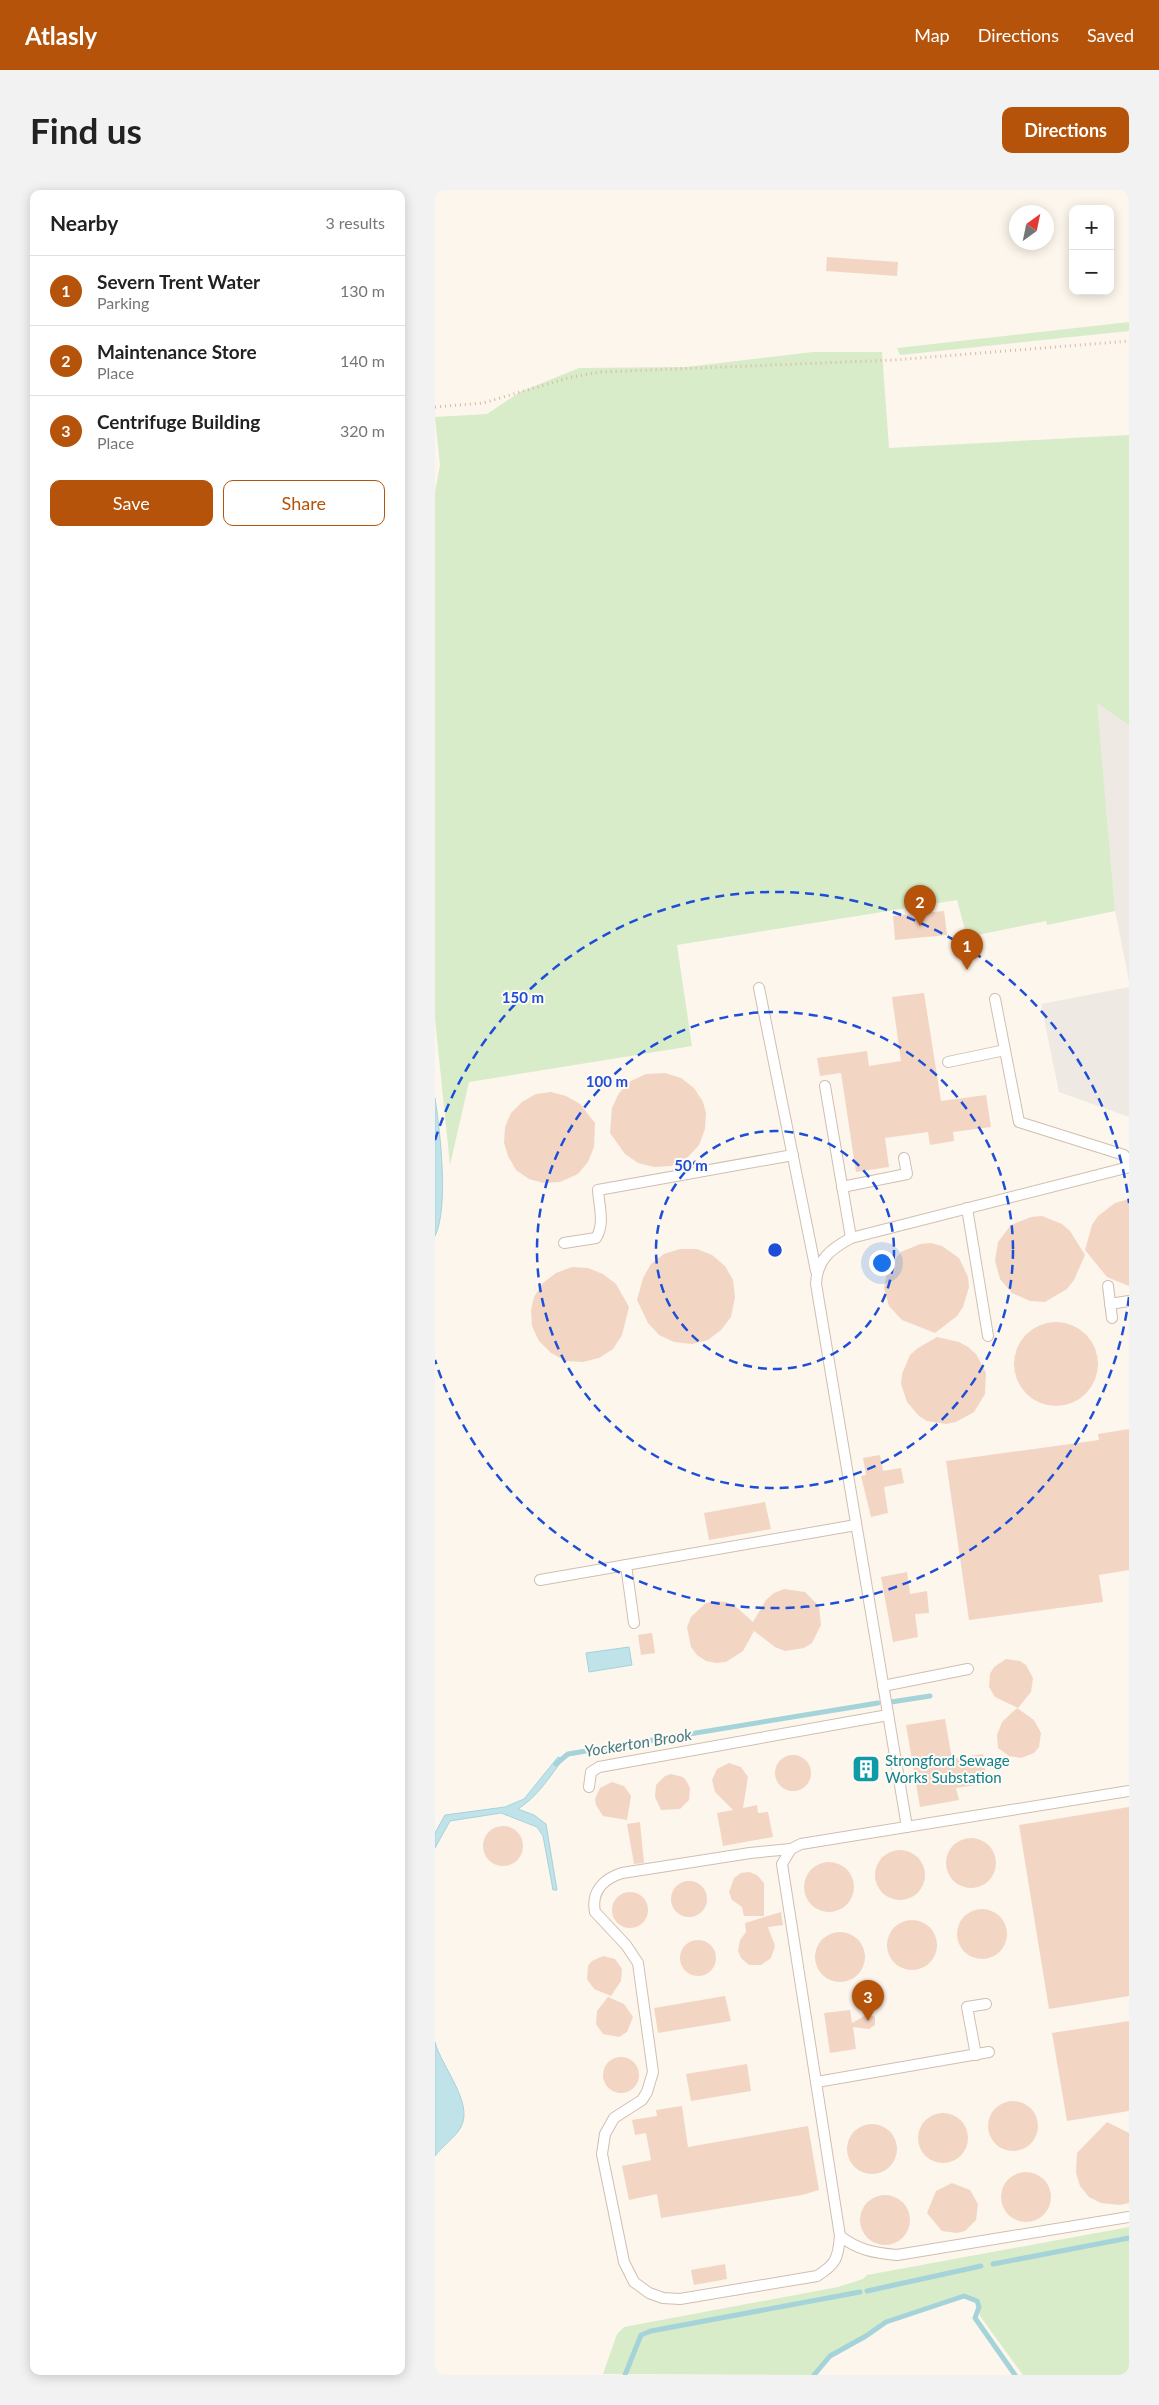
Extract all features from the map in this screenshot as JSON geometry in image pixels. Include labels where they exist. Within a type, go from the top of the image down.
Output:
[{"type":"lane","points":[[759,988],[816,1271],[816,1284],[907,1827]]},
{"type":"lane","points":[[816,1271],[827,1253],[851,1238],[1129,1166],[1125,1155],[1019,1122],[995,999]]},
{"type":"lane","points":[[948,1062],[1005,1050]]},
{"type":"lane","points":[[825,1086],[851,1238]]},
{"type":"lane","points":[[564,1243],[596,1238],[600,1232],[598,1190],[793,1155]]},
{"type":"lane","points":[[842,1187],[907,1174],[904,1158]]},
{"type":"lane","points":[[967,1208],[988,1336]]},
{"type":"lane","points":[[1108,1286],[1112,1318]]},
{"type":"lane","points":[[1110,1304],[1129,1301]]},
{"type":"lane","points":[[540,1580],[856,1525]]},
{"type":"lane","points":[[627,1565],[634,1623]]},
{"type":"lane","points":[[883,1686],[969,1669]]},
{"type":"lane","points":[[589,1787],[591,1772],[599,1768],[889,1715]]},
{"type":"lane","points":[[791,1849],[782,1864],[840,2236],[839,2256],[830,2268],[817,2276],[680,2299],[663,2298],[649,2293],[634,2282],[624,2262],[602,2154],[605,2134],[609,2124],[620,2112],[642,2100],[647,2092],[653,2072],[638,1963],[626,1945],[595,1912],[593,1905],[597,1891],[608,1878],[622,1873],[750,1853],[791,1849],[801,1844],[1129,1791]]},
{"type":"lane","points":[[976,2055],[967,2007],[986,2004]]},
{"type":"lane","points":[[817,2082],[989,2052]]},
{"type":"lane","points":[[840,2236],[853,2246],[872,2253],[897,2255],[1129,2218]]},
{"type":"path","points":[[435,407],[483,404],[571,377],[601,372],[894,360],[1129,341]]},
{"type":"shaded area","points":[[1129,649],[1129,981],[1115,911],[1092,654]]},
{"type":"shaded area","points":[[1129,987],[1129,1117],[1059,1092],[1041,1004]]},
{"type":"green space","points":[[1129,322],[1129,331],[900,355],[897,348]]},
{"type":"green space","points":[[813,352],[882,352],[889,448],[1129,435],[1129,725],[1097,703],[1115,911],[1047,925],[1046,921],[967,937],[957,900],[677,945],[692,1046],[469,1082],[450,1165],[435,1019],[435,492],[440,465],[435,417],[487,414],[520,392],[579,368],[686,367]]},
{"type":"green space","points":[[1129,2227],[1129,2375],[1023,2375],[980,2316],[977,2301],[963,2296],[886,2322],[866,2336],[830,2356],[814,2375],[603,2374],[617,2334],[624,2327],[838,2287],[863,2279],[867,2275]]},
{"type":"water","points":[[435,1098],[441,1148],[442,1207],[435,1236]]},
{"type":"water","points":[[629,1647],[632,1665],[589,1672],[586,1653]]},
{"type":"water","points":[[558,1757],[563,1759],[548,1780],[518,1809],[534,1815],[546,1824],[557,1890],[553,1890],[543,1836],[537,1827],[501,1813],[450,1821],[435,1848],[435,1833],[445,1815],[505,1807],[524,1799]]},
{"type":"water","points":[[435,2042],[460,2096],[464,2117],[461,2127],[435,2156]]},
{"type":"building","points":[[827,257],[898,262],[897,276],[826,271]]},
{"type":"building","points":[[944,911],[947,935],[895,940],[893,916]]},
{"type":"building","points":[[924,993],[941,1101],[986,1095],[991,1127],[953,1132],[954,1141],[930,1145],[928,1132],[885,1138],[889,1167],[856,1172],[841,1073],[820,1076],[817,1058],[867,1051],[869,1066],[901,1061],[892,997]]},
{"type":"building","points":[[665,1073],[681,1078],[694,1088],[703,1102],[706,1113],[705,1129],[699,1145],[688,1157],[671,1166],[654,1167],[638,1163],[625,1154],[610,1133],[612,1108],[619,1093],[631,1081],[646,1074]]},
{"type":"building","points":[[551,1092],[566,1096],[580,1104],[595,1123],[594,1147],[588,1162],[578,1174],[560,1182],[544,1183],[529,1179],[516,1170],[508,1156],[504,1143],[505,1127],[511,1113],[522,1102],[536,1094]]},
{"type":"building","points":[[1129,1199],[1129,1286],[1107,1277],[1085,1250],[1092,1225],[1098,1216],[1115,1203]]},
{"type":"building","points":[[1042,1216],[1062,1224],[1070,1231],[1085,1255],[1074,1280],[1067,1289],[1045,1302],[1030,1301],[1012,1293],[1000,1279],[995,1261],[998,1242],[1011,1225],[1031,1217]]},
{"type":"building","points":[[931,1243],[942,1246],[959,1258],[968,1277],[969,1287],[963,1307],[957,1316],[935,1333],[902,1320],[889,1306],[884,1288],[888,1268],[901,1252],[920,1244]]},
{"type":"building","points":[[680,1249],[697,1249],[712,1255],[725,1266],[733,1280],[735,1297],[731,1317],[721,1330],[708,1340],[692,1344],[674,1342],[659,1335],[648,1323],[637,1300],[643,1278],[651,1264],[664,1254]]},
{"type":"building","points":[[572,1267],[588,1268],[603,1274],[616,1284],[629,1307],[622,1335],[613,1349],[599,1358],[583,1362],[566,1361],[551,1353],[539,1341],[532,1326],[531,1310],[534,1297],[543,1283],[556,1273]]},
{"type":"building","points":[[1048,1322],[1064,1322],[1080,1329],[1091,1340],[1098,1356],[1095,1380],[1086,1394],[1080,1399],[1064,1406],[1048,1406],[1032,1399],[1021,1388],[1014,1372],[1014,1356],[1021,1340],[1032,1329]]},
{"type":"building","points":[[937,1337],[959,1342],[968,1347],[976,1354],[986,1373],[985,1394],[974,1412],[956,1422],[946,1424],[927,1421],[919,1416],[907,1402],[901,1384],[902,1374],[910,1355]]},
{"type":"building","points":[[1129,1429],[1129,1570],[1099,1575],[1103,1602],[969,1620],[946,1461],[1099,1440],[1098,1434]]},
{"type":"building","points":[[880,1455],[883,1471],[901,1468],[904,1483],[884,1487],[888,1513],[871,1517],[861,1476],[866,1475],[863,1458]]},
{"type":"building","points":[[765,1502],[771,1529],[709,1540],[704,1513]]},
{"type":"building","points":[[907,1572],[910,1594],[927,1591],[929,1613],[915,1614],[918,1637],[893,1642],[881,1577]]},
{"type":"building","points":[[784,1589],[805,1592],[819,1606],[821,1625],[812,1643],[804,1648],[785,1651],[775,1647],[754,1631],[743,1651],[726,1662],[706,1661],[697,1655],[691,1647],[687,1627],[691,1617],[706,1603],[726,1602],[735,1606],[753,1622],[766,1600],[774,1593]]},
{"type":"building","points":[[652,1633],[655,1653],[641,1655],[638,1635]]},
{"type":"building","points":[[1006,1659],[1020,1661],[1026,1665],[1033,1678],[1031,1692],[1018,1708],[995,1697],[989,1687],[990,1674],[994,1667]]},
{"type":"building","points":[[1017,1708],[1034,1720],[1041,1733],[1039,1747],[1034,1753],[1021,1758],[1009,1756],[998,1748],[997,1735],[1002,1722]]},
{"type":"building","points":[[945,1719],[952,1759],[983,1754],[987,1783],[956,1788],[959,1800],[920,1807],[906,1725]]},
{"type":"building","points":[[793,1755],[800,1756],[806,1760],[810,1766],[810,1780],[806,1786],[800,1790],[793,1791],[786,1790],[780,1786],[776,1780],[775,1773],[776,1766],[780,1760],[786,1756]]},
{"type":"building","name":"Strongford Sewage Works Substation","points":[[875,1756],[879,1777],[856,1778],[853,1762]]},
{"type":"building","points":[[729,1763],[741,1767],[748,1777],[743,1808],[757,1805],[758,1813],[768,1812],[773,1837],[723,1846],[717,1813],[733,1810],[715,1792],[712,1780],[717,1769]]},
{"type":"building","points":[[671,1774],[683,1777],[687,1782],[690,1788],[689,1800],[680,1809],[661,1810],[655,1797],[656,1785],[665,1776]]},
{"type":"building","points":[[612,1782],[624,1786],[631,1796],[627,1820],[603,1816],[596,1805],[595,1799],[600,1788]]},
{"type":"building","points":[[1129,1807],[1129,1996],[1049,2009],[1019,1825]]},
{"type":"building","points":[[640,1822],[644,1863],[634,1864],[627,1824]]},
{"type":"building","points":[[507,1826],[514,1829],[520,1835],[523,1846],[522,1854],[514,1863],[507,1866],[499,1866],[492,1863],[484,1854],[483,1842],[486,1835],[495,1827]]},
{"type":"building","points":[[966,1838],[976,1838],[989,1845],[996,1858],[996,1868],[989,1881],[976,1888],[966,1888],[957,1884],[950,1877],[946,1868],[946,1858],[950,1849],[957,1842]]},
{"type":"building","points":[[895,1850],[905,1850],[918,1857],[925,1870],[925,1880],[918,1893],[905,1900],[895,1900],[886,1896],[879,1889],[875,1880],[875,1870],[879,1861],[886,1854]]},
{"type":"building","points":[[824,1862],[834,1862],[847,1869],[854,1882],[854,1892],[847,1905],[834,1912],[824,1912],[815,1908],[808,1901],[804,1892],[804,1882],[808,1873],[815,1866]]},
{"type":"building","points":[[749,1872],[757,1875],[764,1883],[764,1916],[744,1916],[742,1907],[732,1900],[729,1892],[734,1878],[741,1873]]},
{"type":"building","points":[[689,1881],[696,1882],[702,1886],[706,1892],[706,1906],[702,1912],[696,1916],[689,1917],[682,1916],[676,1912],[672,1906],[671,1899],[672,1892],[676,1886],[682,1882]]},
{"type":"building","points":[[630,1892],[637,1893],[643,1897],[647,1903],[647,1917],[643,1923],[637,1927],[630,1928],[623,1927],[617,1923],[613,1917],[612,1910],[613,1903],[617,1897],[623,1893]]},
{"type":"building","points":[[977,1909],[987,1909],[1000,1916],[1007,1929],[1007,1939],[1000,1952],[987,1959],[977,1959],[968,1955],[961,1948],[957,1939],[957,1929],[961,1920],[968,1913]]},
{"type":"building","points":[[781,1912],[783,1925],[768,1927],[775,1946],[771,1958],[761,1965],[749,1965],[741,1958],[738,1951],[740,1940],[746,1932],[745,1923]]},
{"type":"building","points":[[907,1920],[917,1920],[930,1927],[937,1940],[937,1950],[930,1963],[917,1970],[907,1970],[898,1966],[891,1959],[887,1950],[887,1940],[891,1931],[898,1924]]},
{"type":"building","points":[[835,1932],[845,1932],[858,1939],[865,1952],[865,1962],[858,1975],[845,1982],[835,1982],[826,1978],[819,1971],[815,1962],[815,1952],[819,1943],[826,1936]]},
{"type":"building","points":[[698,1940],[711,1945],[716,1958],[711,1971],[698,1976],[685,1971],[680,1958],[685,1945]]},
{"type":"building","points":[[603,1956],[615,1959],[622,1969],[621,1981],[611,1996],[594,1989],[587,1979],[588,1966],[592,1961]]},
{"type":"building","points":[[725,1996],[731,2021],[658,2033],[654,2008]]},
{"type":"building","points":[[608,1997],[624,2004],[633,2017],[627,2032],[619,2037],[603,2034],[596,2024],[597,2011]]},
{"type":"building","points":[[850,2010],[852,2023],[868,2014],[875,2017],[875,2025],[869,2029],[853,2027],[856,2049],[830,2053],[824,2013]]},
{"type":"building","points":[[1129,2021],[1129,2111],[1067,2121],[1052,2033]]},
{"type":"building","points":[[621,2057],[628,2058],[634,2062],[638,2068],[638,2082],[634,2088],[628,2092],[621,2093],[614,2092],[608,2088],[604,2082],[603,2075],[604,2068],[608,2062],[614,2058]]},
{"type":"building","points":[[747,2064],[751,2091],[691,2101],[686,2074]]},
{"type":"building","points":[[1013,2101],[1023,2103],[1031,2108],[1036,2116],[1038,2126],[1036,2136],[1031,2144],[1023,2149],[1013,2151],[1003,2149],[995,2144],[990,2136],[988,2126],[990,2116],[995,2108],[1003,2103]]},
{"type":"building","points":[[682,2106],[688,2147],[808,2126],[819,2190],[802,2195],[661,2218],[657,2194],[629,2200],[622,2166],[651,2160],[646,2133],[635,2135],[632,2120],[657,2116],[656,2110]]},
{"type":"building","points":[[943,2113],[953,2115],[961,2120],[966,2128],[968,2138],[966,2148],[961,2156],[953,2161],[943,2163],[933,2161],[925,2156],[920,2148],[918,2138],[920,2128],[925,2120],[933,2115]]},
{"type":"building","points":[[1107,2122],[1129,2133],[1129,2203],[1120,2205],[1101,2203],[1089,2197],[1080,2186],[1076,2173],[1077,2153]]},
{"type":"building","points":[[872,2124],[890,2131],[897,2149],[890,2167],[872,2174],[854,2167],[847,2149],[854,2131]]},
{"type":"building","points":[[1026,2172],[1044,2179],[1051,2197],[1044,2215],[1026,2222],[1008,2215],[1001,2197],[1008,2179]]},
{"type":"building","points":[[952,2183],[970,2190],[978,2204],[976,2220],[965,2231],[957,2233],[942,2231],[927,2213],[936,2191]]},
{"type":"building","points":[[885,2195],[895,2197],[903,2202],[908,2210],[910,2220],[908,2230],[903,2238],[895,2243],[885,2245],[875,2243],[867,2238],[862,2230],[860,2220],[862,2210],[867,2202],[875,2197]]},
{"type":"building","points":[[725,2264],[727,2279],[694,2285],[691,2270]]},
{"type":"waterway","name":"Yockerton Brook","points":[[891,1702],[930,1696]]},
{"type":"waterway","name":"Yockerton Brook","points":[[556,1764],[568,1754],[878,1703]]},
{"type":"waterway","points":[[993,2264],[1129,2238]]},
{"type":"waterway","points":[[867,2291],[981,2266]]},
{"type":"waterway","points":[[625,2375],[641,2335],[651,2331],[860,2292]]},
{"type":"waterway","points":[[814,2375],[830,2356],[866,2336],[886,2322],[964,2296],[977,2301],[979,2307],[975,2318],[1015,2375]]},
{"type":"place","name":"Maintenance Store","points":[[920,926]]},
{"type":"place","name":"Severn Trent Water","points":[[967,970]]},
{"type":"place","name":"Strongford Sewage Works Substation","points":[[866,1769]]},
{"type":"place","name":"Centrifuge Building","points":[[868,2021]]}]
